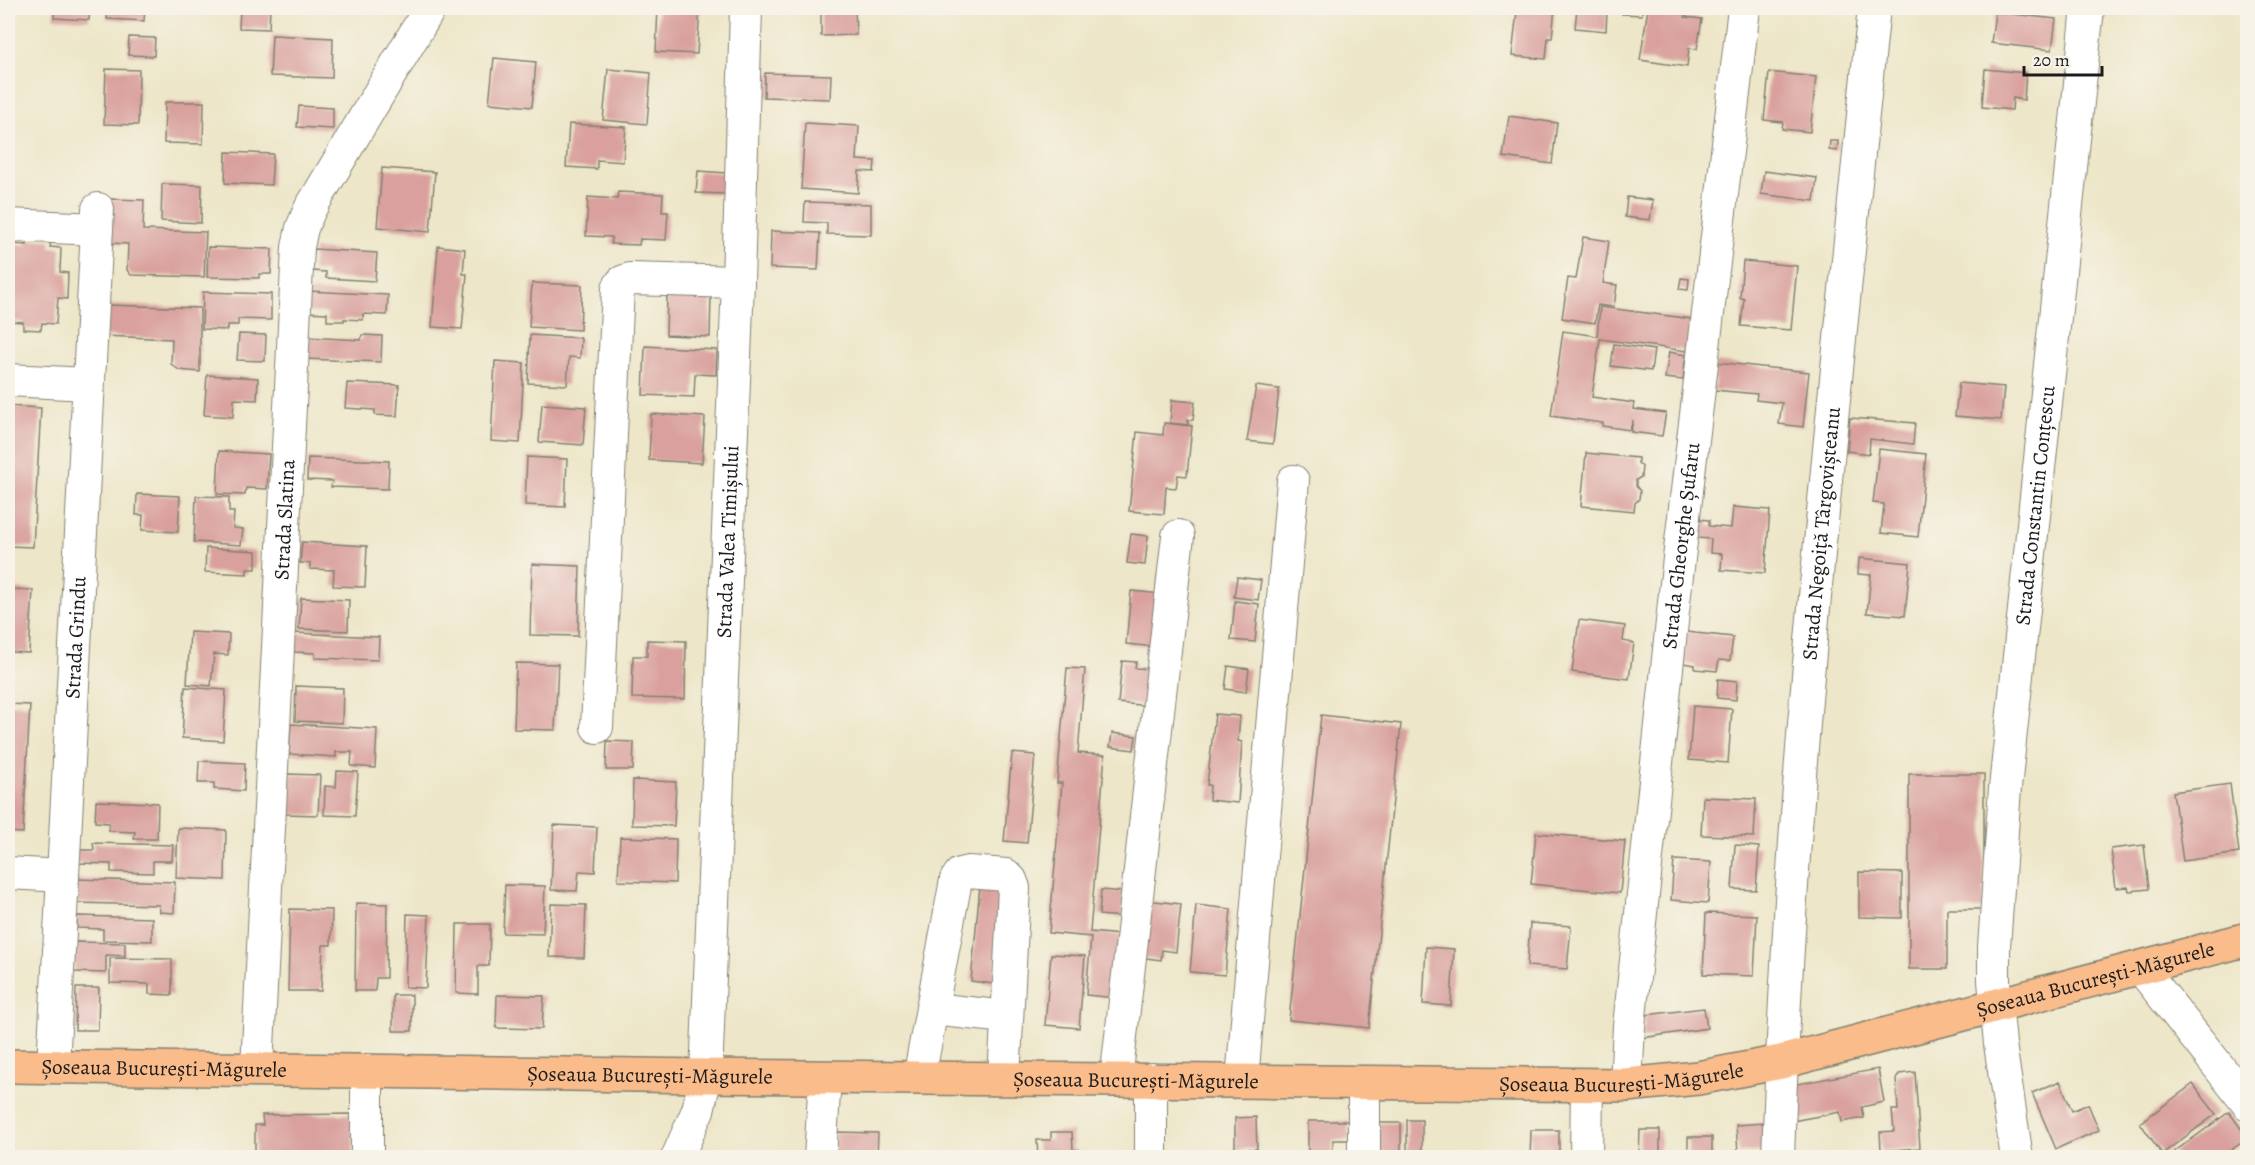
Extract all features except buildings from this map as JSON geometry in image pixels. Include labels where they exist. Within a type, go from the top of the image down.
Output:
[{"type":"main road","name":"Șoseaua București-Măgurele","points":[[8,1065],[706,1076],[1626,1085],[1698,1078],[1781,1062],[2247,939]]},
{"type":"street","name":"Strada Slatina","points":[[257,1068],[298,247],[302,228],[310,209],[430,8]]},
{"type":"street","name":"Strada Valea Timișului","points":[[677,1158],[698,1110],[706,1076],[738,282],[746,8]]},
{"type":"street","name":"Strada Gheorghe Șufaru","points":[[1626,1085],[1629,1026],[1675,595],[1744,8]]},
{"type":"street","name":"Strada Negoiță Târgovișteanu","points":[[1778,1158],[1781,1062],[1806,694],[1874,8]]},
{"type":"street","name":"Strada Constantin Conțescu","points":[[2017,1158],[1996,1007],[1994,947],[2005,788],[2088,8]]},
{"type":"street","name":"Strada Grindu","points":[[8,225],[97,219],[53,1066]]},
{"type":"street","points":[[597,727],[618,288],[622,282],[630,279],[738,282]]},
{"type":"street","points":[[8,380],[88,384]]},
{"type":"street","points":[[1242,1080],[1293,481]]},
{"type":"street","points":[[1116,1080],[1178,536]]},
{"type":"street","points":[[919,1078],[956,880],[960,874],[968,872],[1006,875],[1014,888],[1004,1078]]},
{"type":"street","points":[[8,873],[63,876]]},
{"type":"street","points":[[2141,968],[2247,1104]]},
{"type":"street","points":[[932,1009],[1007,1017]]},
{"type":"street","points":[[367,1070],[367,1158]]},
{"type":"street","points":[[820,1158],[825,1077]]},
{"type":"street","points":[[1151,1079],[1151,1158]]},
{"type":"street","points":[[1364,1158],[1365,1083]]},
{"type":"street","points":[[1586,1158],[1587,1086]]}]
